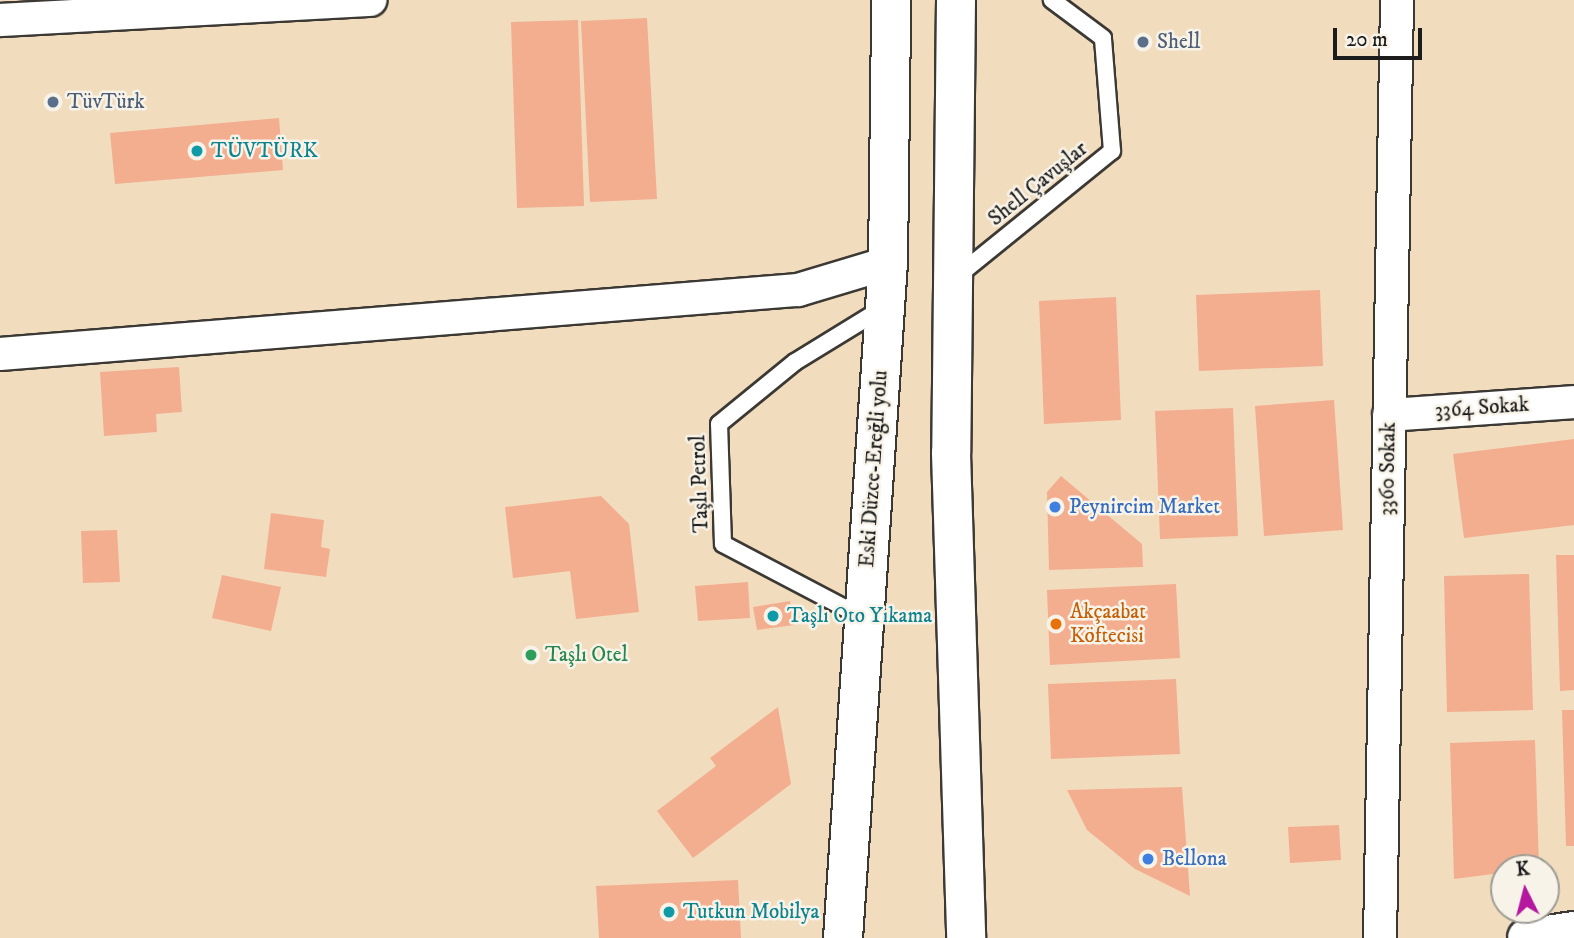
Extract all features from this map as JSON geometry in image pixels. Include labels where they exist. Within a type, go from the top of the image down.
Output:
[{"type":"main road","name":"Eski Düzce-Ereğli yolu","points":[[843,938],[888,262],[891,0]]},
{"type":"main road","points":[[956,0],[951,282],[966,938]]},
{"type":"main road","points":[[1527,938],[1574,931]]},
{"type":"street","points":[[0,20],[370,0]]},
{"type":"street","name":"3360 Sokak","points":[[1380,938],[1397,0]]},
{"type":"street","points":[[0,354],[798,290],[888,262]]},
{"type":"street","name":"3364 Sokak","points":[[1390,415],[1574,402]]},
{"type":"lane","name":"Shell Çavuşlar","points":[[951,282],[1112,151],[1103,38],[1052,0]]},
{"type":"lane","name":"Taşlı Petrol","points":[[864,618],[723,544],[719,424],[794,362],[885,306]]},
{"type":"building","points":[[647,18],[657,199],[590,202],[581,21]]},
{"type":"building","points":[[578,20],[584,206],[517,208],[511,22]]},
{"type":"building","name":"TÜVTÜRK","points":[[279,118],[283,170],[115,184],[110,133]]},
{"type":"building","points":[[1320,290],[1323,366],[1199,371],[1196,295]]},
{"type":"building","points":[[1116,297],[1121,420],[1044,424],[1039,301]]},
{"type":"building","points":[[179,367],[182,412],[156,414],[157,432],[104,436],[100,372]]},
{"type":"building","points":[[1334,400],[1343,530],[1264,536],[1255,406]]},
{"type":"building","points":[[1233,408],[1238,536],[1160,539],[1155,411]]},
{"type":"building","points":[[1574,439],[1574,525],[1464,538],[1453,454]]},
{"type":"building","points":[[1061,476],[1142,544],[1143,567],[1049,570],[1047,492]]},
{"type":"building","name":"Taşlı Otel","points":[[601,496],[629,524],[639,612],[576,619],[570,571],[513,578],[505,507]]},
{"type":"building","points":[[271,513],[324,520],[321,547],[330,549],[326,577],[264,569]]},
{"type":"building","points":[[117,530],[120,582],[83,583],[81,531]]},
{"type":"building","points":[[1556,555],[1574,555],[1574,690],[1560,691]]},
{"type":"building","points":[[1529,574],[1533,710],[1447,712],[1444,576]]},
{"type":"building","points":[[222,575],[281,587],[271,631],[212,618]]},
{"type":"building","points":[[748,582],[750,618],[698,621],[695,586]]},
{"type":"building","points":[[1176,584],[1180,658],[1050,665],[1047,590]]},
{"type":"building","name":"Taşlı Oto Yıkama","points":[[790,601],[794,625],[757,630],[753,607]]},
{"type":"building","points":[[1176,679],[1180,754],[1051,759],[1048,684]]},
{"type":"building","points":[[778,707],[791,784],[693,858],[657,811],[716,766],[710,758]]},
{"type":"building","points":[[1562,710],[1574,710],[1574,846],[1566,846]]},
{"type":"building","points":[[1535,740],[1539,854],[1490,854],[1490,874],[1454,879],[1450,743]]},
{"type":"building","points":[[1182,787],[1190,896],[1135,869],[1087,830],[1067,790]]},
{"type":"building","points":[[1339,825],[1341,860],[1290,863],[1288,827]]},
{"type":"building","name":"Tutkun Mobilya","points":[[738,880],[741,938],[599,938],[596,886]]},
{"type":"place","name":"Shell","points":[[1143,42]]},
{"type":"place","name":"TüvTürk","points":[[53,102]]},
{"type":"place","name":"TÜVTÜRK","points":[[197,151]]},
{"type":"place","name":"Peynircim Market","points":[[1055,507]]},
{"type":"place","name":"Taşlı Oto Yıkama","points":[[773,616]]},
{"type":"place","name":"Akçaabat Köftecisi","points":[[1056,624]]},
{"type":"place","name":"Taşlı Otel","points":[[531,655]]},
{"type":"place","name":"Bellona","points":[[1148,859]]},
{"type":"place","name":"Tutkun Mobilya","points":[[669,912]]}]
